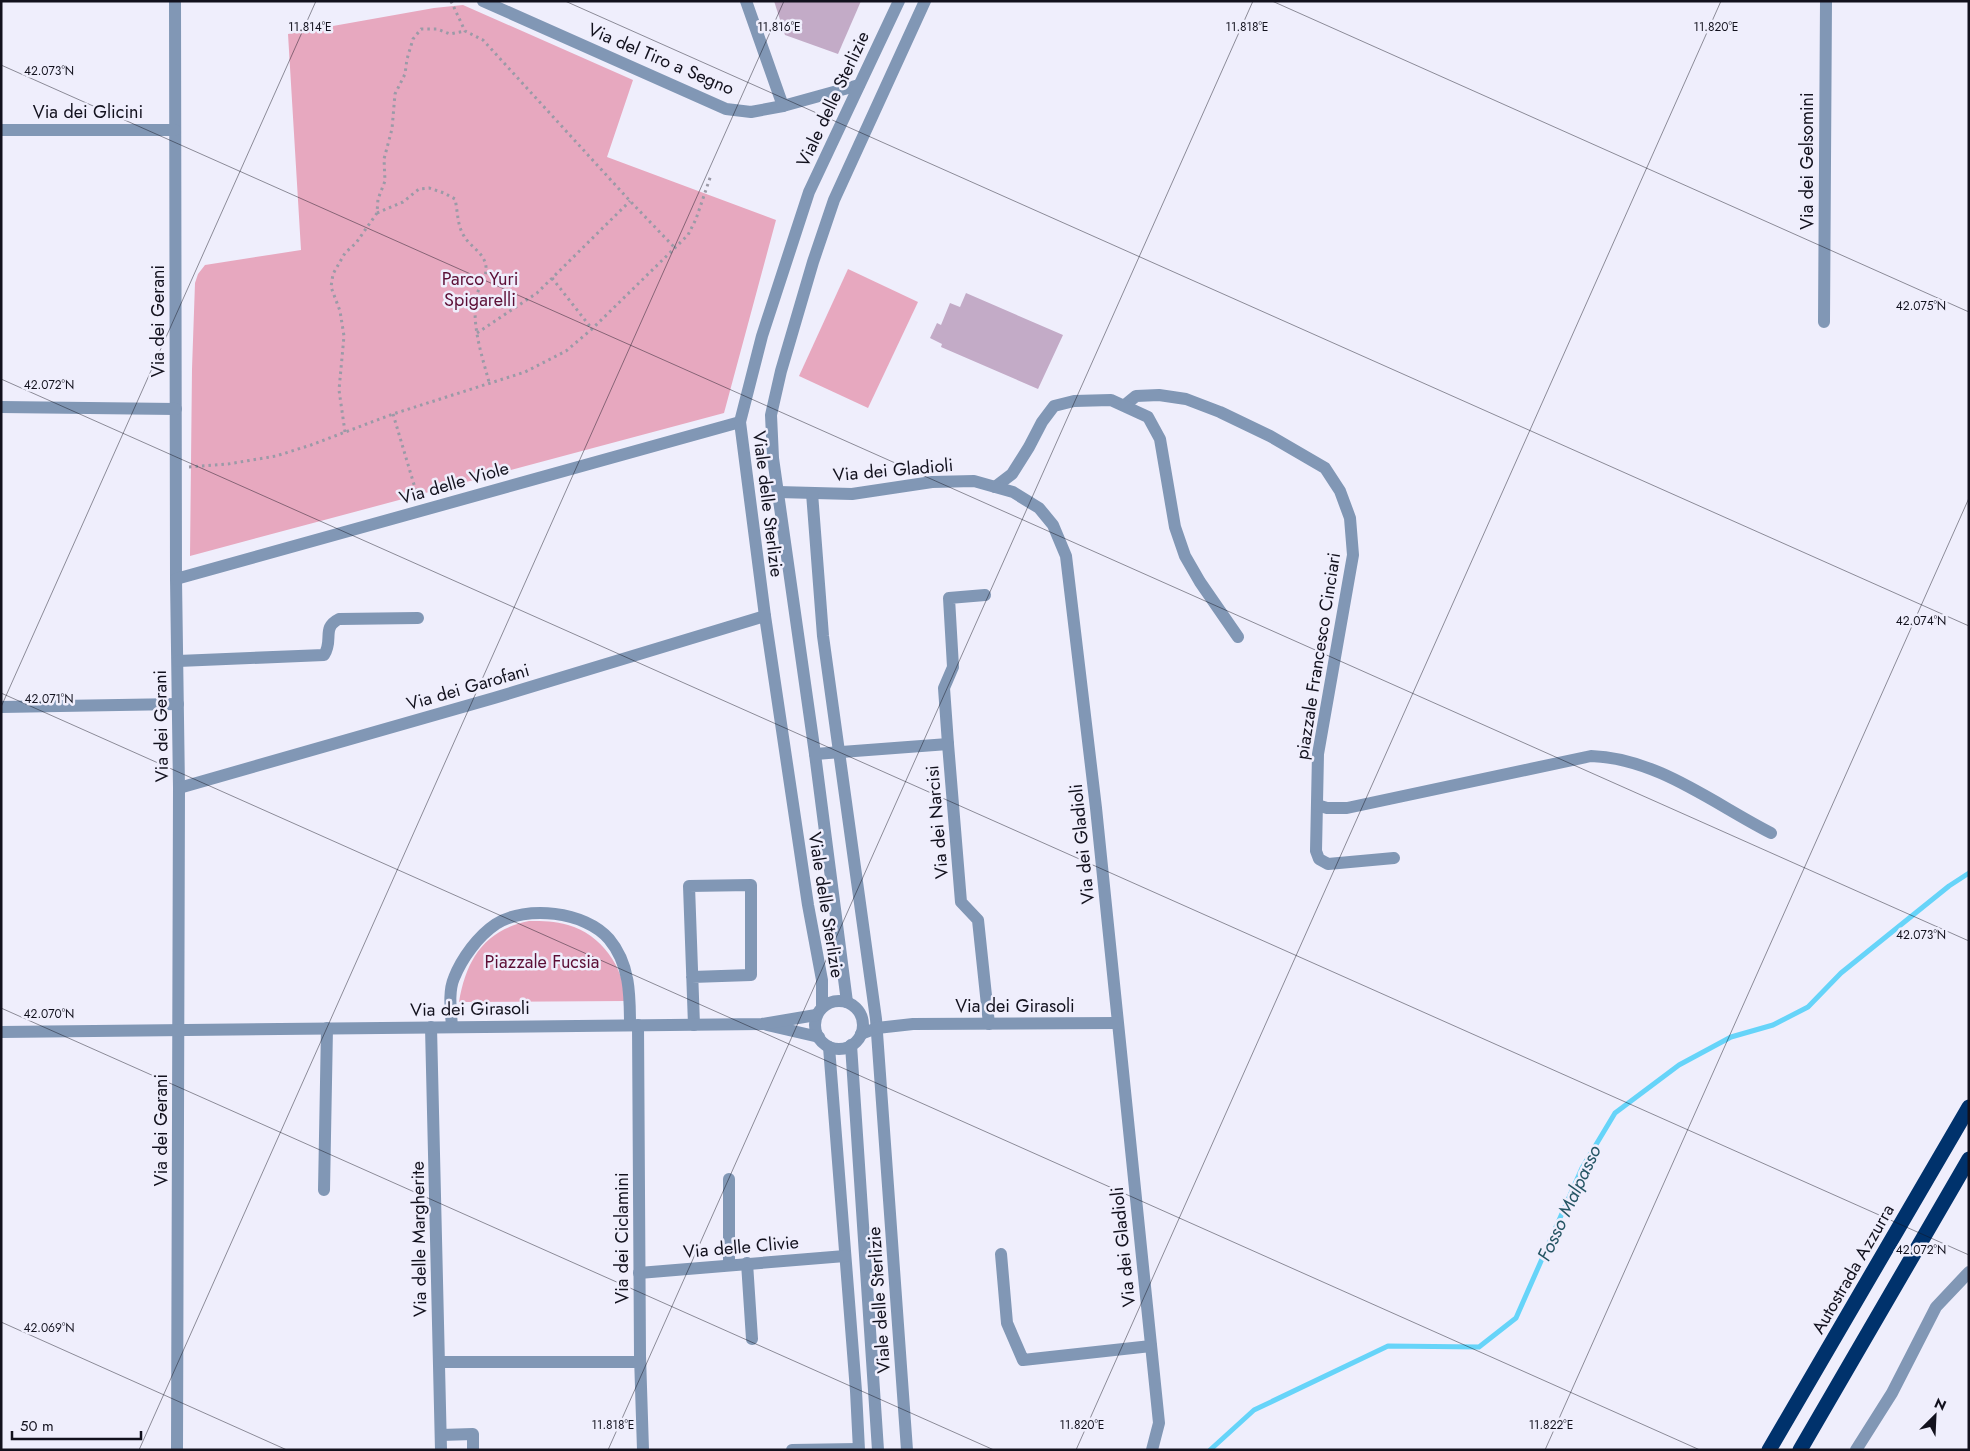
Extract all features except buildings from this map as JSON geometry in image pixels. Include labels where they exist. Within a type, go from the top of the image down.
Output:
[{"type":"highway","name":"Autostrada Azzurra","points":[[1769,1450],[1969,1107]]},
{"type":"highway","points":[[1800,1450],[1969,1159]]},
{"type":"street","name":"Via dei Gerani","points":[[175,1],[176,579],[179,788],[177,1450]]},
{"type":"street","name":"Via del Tiro a Segno","points":[[483,1],[726,108],[751,112],[783,106],[859,84]]},
{"type":"street","points":[[746,1],[783,106]]},
{"type":"street","name":"Viale delle Sterlizie","points":[[819,1011],[822,980],[808,905],[765,616],[740,422],[762,336],[806,199],[899,1]]},
{"type":"street","name":"Viale delle Sterlizie","points":[[847,1002],[816,754],[773,458],[771,415],[781,371],[810,271],[834,200],[925,1]]},
{"type":"street","name":"Via dei Gelsomini","points":[[1824,322],[1826,1]]},
{"type":"street","name":"Via dei Glicini","points":[[1,130],[175,130]]},
{"type":"street","name":"piazzale Francesco Cinciari","points":[[1125,405],[1136,396],[1159,395],[1186,399],[1220,412],[1270,436],[1324,468],[1340,491],[1350,518],[1353,555],[1318,754],[1316,850],[1319,859],[1328,864],[1394,858]]},
{"type":"street","points":[[995,487],[1012,474],[1030,447],[1042,422],[1054,406],[1074,401],[1111,400],[1148,417],[1160,439],[1175,527],[1185,556],[1200,582],[1238,637]]},
{"type":"street","points":[[1,408],[176,409]]},
{"type":"street","name":"Via delle Viole","points":[[176,579],[740,422]]},
{"type":"street","name":"Via dei Gladioli","points":[[778,492],[852,494],[932,482],[974,482],[1013,492],[1038,508],[1054,524],[1066,556],[1096,808],[1159,1423],[1152,1450]]},
{"type":"street","name":"Viale delle Sterlizie","points":[[812,493],[822,636],[877,1024],[907,1450]]},
{"type":"street","points":[[948,744],[944,688],[953,667],[949,598],[985,595]]},
{"type":"street","name":"Via dei Garofani","points":[[179,788],[494,698],[765,616]]},
{"type":"street","points":[[178,661],[324,655],[328,650],[329,628],[332,623],[339,619],[418,618]]},
{"type":"street","points":[[1,707],[178,704]]},
{"type":"street","name":"Via dei Narcisi","points":[[816,754],[948,744],[961,902],[978,920],[989,1024]]},
{"type":"street","points":[[1317,805],[1327,808],[1347,808],[1591,756],[1612,756],[1638,764],[1673,779],[1771,833]]},
{"type":"street","points":[[692,976],[750,976],[751,886],[689,886],[692,976],[694,1025]]},
{"type":"street","points":[[452,1027],[450,998],[453,979],[479,940],[496,924],[519,914],[543,913],[565,915],[586,922],[608,938],[625,968],[630,990],[634,1025]]},
{"type":"street","points":[[829,1002],[847,1002],[856,1008],[860,1014],[863,1025],[861,1034],[856,1042],[851,1045],[838,1049],[829,1047],[818,1038],[814,1024],[819,1011],[829,1002]]},
{"type":"street","name":"Via dei Girasoli","points":[[1,1032],[762,1024],[819,1011]]},
{"type":"street","name":"Via dei Girasoli","points":[[860,1014],[877,1024],[1117,1023]]},
{"type":"street","name":"Via dei Girasoli","points":[[762,1024],[818,1038]]},
{"type":"street","name":"Via dei Girasoli","points":[[861,1034],[877,1024]]},
{"type":"street","name":"Via dei Ciclamini","points":[[634,1025],[643,1450]]},
{"type":"street","name":"Via delle Margherite","points":[[431,1027],[441,1450]]},
{"type":"street","points":[[324,1190],[326,1028]]},
{"type":"street","name":"Viale delle Sterlizie","points":[[851,1045],[878,1450]]},
{"type":"street","name":"Viale delle Sterlizie","points":[[829,1047],[856,1391],[858,1449]]},
{"type":"street","points":[[729,1179],[729,1264]]},
{"type":"street","points":[[1001,1254],[1007,1323],[1023,1360],[1151,1346]]},
{"type":"street","name":"Via delle Clivie","points":[[639,1273],[729,1264],[845,1256]]},
{"type":"street","points":[[747,1263],[752,1339]]},
{"type":"street","points":[[1856,1450],[1892,1393],[1936,1307],[1969,1272]]},
{"type":"street","points":[[440,1362],[640,1362]]},
{"type":"street","points":[[441,1435],[473,1434],[473,1450]]},
{"type":"street","points":[[792,1450],[858,1449]]},
{"type":"path","points":[[451,1],[465,31]]},
{"type":"path","points":[[345,432],[339,390],[344,336],[340,311],[331,288],[333,274],[345,253],[356,243],[377,213],[378,199],[385,181],[384,159],[392,129],[395,94],[405,74],[413,39],[420,29],[437,29],[450,34],[465,31],[483,40],[675,248]]},
{"type":"path","points":[[176,468],[228,464],[276,456],[393,414],[524,372],[566,351],[592,329],[688,235],[696,219],[711,175]]},
{"type":"path","points":[[377,213],[403,202],[419,189],[429,188],[455,199],[459,226],[465,238],[479,251],[486,266],[484,282],[476,297],[475,312],[477,333],[489,382]]},
{"type":"path","points":[[477,333],[537,293],[630,201]]},
{"type":"path","points":[[552,278],[592,329]]},
{"type":"path","points":[[393,414],[422,510]]},
{"type":"green space","name":"Parco Yuri Spigarelli","points":[[463,5],[633,80],[607,157],[776,220],[724,413],[190,556],[192,369],[195,283],[198,274],[205,265],[301,250],[288,34],[434,8]]},
{"type":"green space","points":[[848,269],[918,302],[868,408],[799,376]]},
{"type":"green space","name":"Piazzale Fucsia","points":[[529,921],[549,921],[580,929],[601,944],[616,965],[621,976],[625,1001],[459,1002],[462,987],[472,960],[480,949],[500,932],[513,925]]},
{"type":"waterway","name":"Fosso Malpasso","points":[[1210,1450],[1254,1410],[1388,1346],[1479,1347],[1516,1318],[1582,1168],[1615,1113],[1679,1065],[1731,1037],[1773,1025],[1808,1007],[1841,973],[1949,886],[1969,873]]}]
